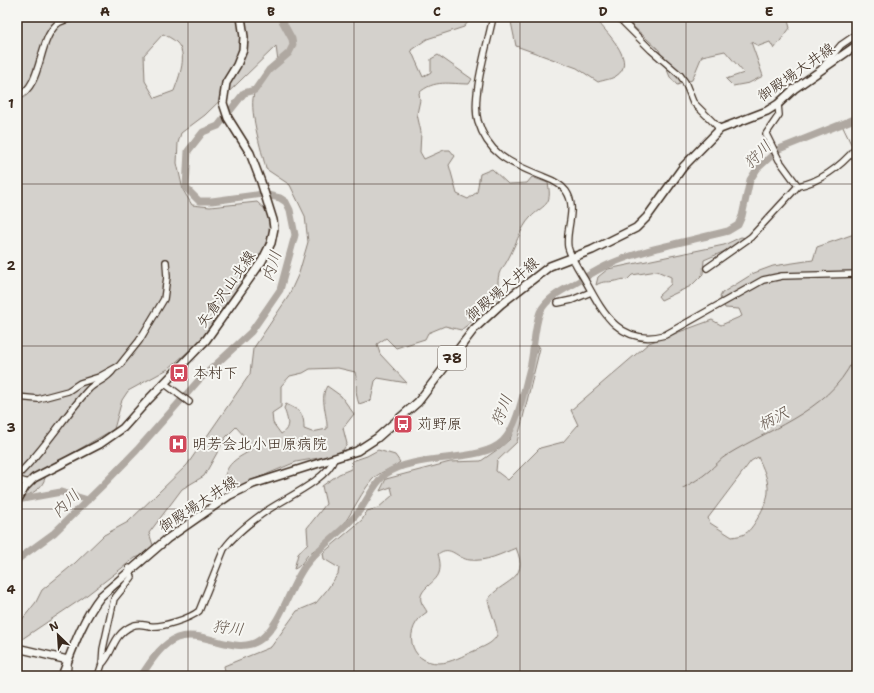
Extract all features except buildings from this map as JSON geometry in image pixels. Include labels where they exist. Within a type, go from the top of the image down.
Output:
[{"type":"main road","name":"矢倉沢山北線","points":[[17,501],[27,485],[48,470],[111,438],[130,422],[164,383],[209,336],[267,252],[271,243],[274,228],[267,201],[250,154],[228,118],[222,103],[226,83],[237,65],[243,50],[244,37],[241,17]]},
{"type":"main road","name":"御殿場大井線","points":[[62,676],[88,614],[102,596],[130,569],[167,539],[236,492],[254,484],[357,451],[368,445],[418,402],[474,329],[488,315],[550,266],[574,260],[636,228],[647,217],[683,167],[720,129],[778,104],[794,89],[857,45]]},
{"type":"main road","points":[[17,648],[68,660]]},
{"type":"street","points":[[18,96],[30,86],[39,65],[45,40],[49,33],[58,23],[75,17]]},
{"type":"street","points":[[494,17],[476,104],[478,119],[487,142],[501,157],[553,181],[563,187],[568,193],[571,200],[571,214],[567,240],[569,249],[590,289],[610,320],[620,330],[641,337],[656,337],[678,328],[741,291],[763,280],[782,276],[857,274]]},
{"type":"street","points":[[618,17],[646,45],[680,75],[685,82],[693,102],[720,129]]},
{"type":"street","points":[[821,69],[841,45],[857,34]]},
{"type":"street","points":[[778,104],[779,116],[766,134],[779,160],[798,186]]},
{"type":"street","points":[[706,268],[751,237],[798,186],[808,184],[833,171],[845,161],[857,147]]},
{"type":"street","points":[[17,476],[48,443],[89,388],[106,379],[114,369],[125,360],[140,341],[164,299],[167,277],[166,262]]},
{"type":"street","points":[[558,303],[572,300],[590,289]]},
{"type":"street","points":[[17,397],[38,399],[68,391],[84,381],[93,379],[114,369]]},
{"type":"street","points":[[164,383],[189,402]]},
{"type":"street","points":[[102,664],[107,659],[116,639],[132,625],[141,624],[150,626],[184,619],[194,615],[199,610],[224,550],[229,542],[262,513],[314,481],[332,464],[334,459]]},
{"type":"street","points":[[17,486],[22,482],[27,485]]},
{"type":"street","points":[[98,676],[102,664],[103,649],[114,599],[132,577],[130,569]]},
{"type":"street","points":[[68,660],[68,676]]},
{"type":"shaded area","points":[[17,17],[472,17],[464,27],[427,39],[411,50],[423,77],[431,72],[431,59],[438,55],[472,79],[469,84],[436,84],[419,93],[420,100],[417,114],[421,132],[420,152],[424,159],[444,150],[450,150],[455,156],[449,165],[457,194],[468,199],[477,192],[480,174],[492,169],[508,184],[527,183],[532,177],[548,183],[548,201],[527,222],[500,272],[498,286],[502,298],[461,330],[445,326],[428,333],[425,339],[396,348],[386,338],[377,344],[380,354],[407,383],[378,378],[375,381],[371,400],[359,404],[355,372],[338,368],[310,369],[303,373],[290,376],[281,386],[281,407],[272,413],[273,423],[281,434],[287,428],[288,422],[284,408],[286,404],[295,408],[302,415],[304,429],[312,432],[327,429],[324,396],[327,386],[341,396],[354,414],[343,428],[347,444],[343,450],[335,455],[296,462],[236,487],[223,487],[230,464],[250,451],[253,446],[236,427],[226,437],[204,476],[182,489],[149,533],[153,545],[144,555],[135,558],[83,598],[22,639],[17,631],[17,626],[36,602],[42,590],[75,563],[104,535],[128,522],[187,465],[250,374],[253,349],[288,297],[299,273],[308,242],[305,216],[290,185],[266,169],[254,118],[253,98],[255,91],[262,79],[278,62],[276,46],[205,115],[181,133],[178,143],[177,163],[183,190],[192,205],[210,207],[257,202],[267,211],[270,231],[262,253],[199,342],[168,369],[128,391],[122,400],[114,429],[47,468],[44,481],[38,489],[17,500]],"holes":[[[163,34],[175,41],[180,47],[182,53],[182,66],[174,91],[155,98],[145,81],[144,55]]]},
{"type":"shaded area","points":[[510,17],[617,17],[600,24],[615,42],[623,57],[624,64],[622,70],[610,79],[598,82],[577,68],[516,46]]},
{"type":"shaded area","points":[[623,17],[787,17],[790,28],[774,49],[770,42],[759,46],[751,42],[763,76],[749,83],[733,86],[726,79],[744,73],[725,51],[702,56],[692,80],[677,85],[670,77],[659,50]]},
{"type":"shaded area","points":[[857,233],[857,676],[226,676],[224,666],[271,647],[297,611],[316,603],[326,591],[338,574],[339,568],[324,559],[323,553],[362,520],[367,511],[378,508],[393,495],[391,487],[380,491],[386,479],[450,462],[481,461],[510,439],[520,412],[538,345],[540,348],[517,442],[497,461],[496,471],[508,480],[540,448],[563,442],[578,425],[571,410],[649,343],[712,320],[721,325],[742,316],[739,309],[725,308],[720,297],[722,293],[754,273],[773,266],[813,260],[817,247]],"holes":[[[758,457],[768,483],[766,502],[749,530],[743,535],[732,537],[710,523],[708,518],[751,461]],[[516,548],[520,559],[520,568],[517,574],[493,593],[488,600],[497,629],[497,635],[495,638],[484,647],[448,662],[439,663],[428,661],[420,657],[415,651],[412,643],[412,635],[414,626],[419,618],[427,612],[421,601],[421,597],[422,593],[439,573],[440,564],[438,554],[443,551],[450,551],[465,559],[482,560]]]},
{"type":"shaded area","points":[[741,237],[747,238],[732,248],[704,260],[703,274],[691,286],[661,300],[658,296],[671,284],[671,277],[657,271],[632,275],[627,280],[623,279],[612,282],[604,282],[596,285],[598,277],[608,269],[724,245]]},
{"type":"shaded area","points":[[378,450],[395,455],[400,462],[372,480],[338,532],[309,554],[301,565],[294,569],[298,554],[308,543],[307,528],[326,504],[322,486],[339,474],[351,469],[352,461],[367,456]]},
{"type":"waterway","name":"内川","points":[[17,560],[54,533],[104,484],[137,450],[199,380],[251,332],[280,290],[295,235],[290,210],[286,202],[280,198],[263,194],[212,201],[199,201],[186,188],[188,151],[203,132],[218,126],[244,93],[255,90],[269,70],[289,53],[293,45],[292,39],[280,17]]},
{"type":"waterway","name":"狩川","points":[[141,676],[161,649],[177,638],[187,636],[198,637],[241,645],[252,644],[261,639],[274,624],[298,577],[309,561],[354,518],[375,486],[386,474],[399,467],[414,463],[479,453],[493,448],[503,441],[513,426],[520,407],[530,368],[536,325],[540,312],[546,303],[555,295],[601,268],[624,258],[653,249],[728,231],[738,225],[742,216],[750,180],[757,169],[779,149],[857,118]]},
{"type":"waterway","name":"柄沢","points":[[842,125],[853,148]]},
{"type":"waterway","name":"柄沢","points":[[855,152],[857,157]]},
{"type":"waterway","name":"柄沢","points":[[683,488],[703,476],[722,458],[784,424],[819,401],[835,387],[848,370],[857,350]]},
{"type":"waterway","points":[[17,500],[61,492],[88,500]]},
{"type":"place","name":"本村下","points":[[179,373]]},
{"type":"place","name":"苅野原","points":[[403,424]]},
{"type":"place","name":"明芳会北小田原病院","points":[[178,444]]}]
